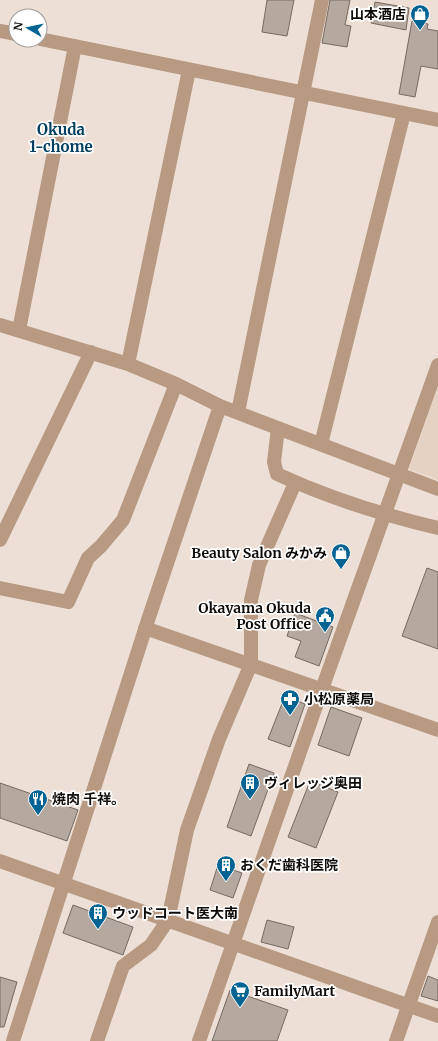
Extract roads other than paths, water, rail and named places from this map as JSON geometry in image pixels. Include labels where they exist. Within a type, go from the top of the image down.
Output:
[{"type":"street","points":[[238,412],[305,93],[322,0]]},
{"type":"street","points":[[48,41],[438,120]]},
{"type":"street","points":[[19,330],[75,46]]},
{"type":"street","points":[[128,364],[189,70]]},
{"type":"street","points":[[321,444],[404,113]]},
{"type":"street","points":[[0,325],[128,364],[176,384],[220,406],[438,489]]},
{"type":"street","points":[[0,540],[91,352]]},
{"type":"street","points":[[199,1041],[322,689],[438,365]]},
{"type":"street","points":[[0,588],[68,602],[88,558],[101,546],[123,520],[176,384]]},
{"type":"street","points":[[13,1041],[145,628],[220,406]]},
{"type":"street","points":[[278,428],[274,462],[277,474],[295,483],[384,515],[438,528]]},
{"type":"street","points":[[97,1041],[123,966],[151,945],[168,920],[187,830],[219,739],[251,664],[251,600],[259,565],[295,483]]},
{"type":"street","points":[[145,628],[438,730]]},
{"type":"street","points":[[0,861],[438,1016]]},
{"type":"street","points":[[396,1041],[438,922]]},
{"type":"place","name":"山本酒店","points":[[420,31]]},
{"type":"place","name":"Beauty Salon みかみ","points":[[341,570]]},
{"type":"place","name":"Okayama Okuda Post Office","points":[[325,633]]},
{"type":"place","name":"小松原薬局","points":[[290,716]]},
{"type":"place","name":"ヴィレッジ奥田","points":[[250,800]]},
{"type":"place","name":"焼肉 千祥。","points":[[38,816]]},
{"type":"place","name":"おくだ歯科医院","points":[[226,882]]},
{"type":"place","name":"ウッドコート医大南","points":[[98,930]]},
{"type":"place","name":"FamilyMart","points":[[240,1008]]},
{"type":"district","name":"Okuda 1-chome","points":[[61,138]]}]
